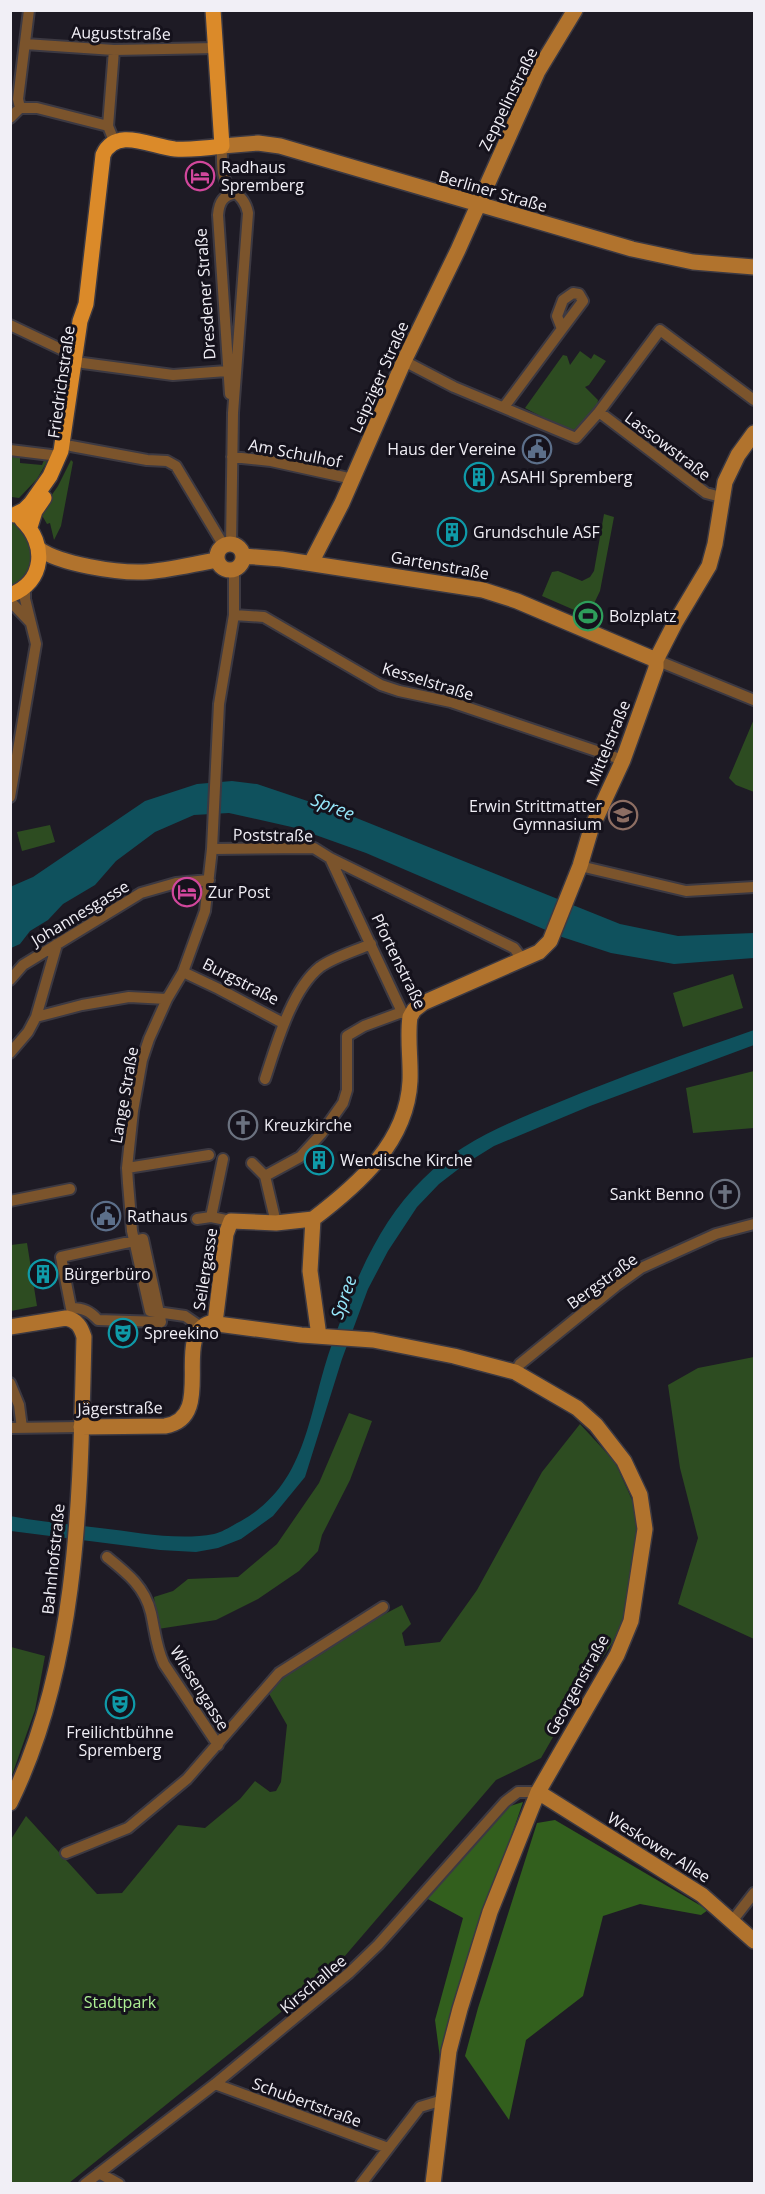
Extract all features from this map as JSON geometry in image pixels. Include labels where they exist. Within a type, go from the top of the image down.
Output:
[{"type":"main road","name":"Dresdener Straße","points":[[213,10],[222,146]]},
{"type":"main road","points":[[114,141],[134,140],[175,148],[222,146]]},
{"type":"main road","name":"Friedrichstraße","points":[[30,527],[35,511],[66,463],[65,451],[79,358],[88,321],[86,304],[103,154],[106,147],[114,141]]},
{"type":"main road","name":"Friedrichstraße","points":[[12,514],[24,510],[31,502],[65,451]]},
{"type":"main road","points":[[10,595],[25,586],[36,571],[39,549],[30,527],[12,514]]},
{"type":"street","points":[[20,108],[18,99],[29,10]]},
{"type":"street","name":"Zeppelinstraße","points":[[478,205],[538,72],[575,10]]},
{"type":"street","name":"Auguststraße","points":[[25,44],[114,50],[216,48]]},
{"type":"street","points":[[114,50],[108,126],[114,141]]},
{"type":"street","points":[[10,118],[20,108],[37,108],[108,126]]},
{"type":"street","name":"Berliner Straße","points":[[222,146],[258,143],[280,146],[659,256],[754,267]]},
{"type":"street","name":"Dresdener Straße","points":[[222,146],[224,177],[246,201],[248,213],[224,550]]},
{"type":"street","name":"Dresdener Straße","points":[[234,402],[231,398],[227,371],[218,214],[219,203],[225,197],[237,193]]},
{"type":"street","name":"Leipziger Straße","points":[[311,563],[478,205]]},
{"type":"street","points":[[10,325],[79,358],[173,375],[227,371]]},
{"type":"street","points":[[504,407],[562,329]]},
{"type":"street","points":[[404,361],[454,387],[576,438],[599,412],[660,330],[754,400]]},
{"type":"street","name":"Lassowstraße","points":[[599,412],[706,493],[721,497]]},
{"type":"street","name":"Mittelstraße","points":[[523,960],[539,952],[550,941],[580,866],[591,829],[623,760],[656,668],[656,660],[675,622],[709,566],[715,544],[721,497],[731,467],[754,433]]},
{"type":"street","points":[[10,450],[65,451],[167,461],[176,466],[224,550],[222,567],[234,569],[241,564],[243,556],[239,548],[224,550],[142,572],[77,564],[53,557],[39,549]]},
{"type":"street","name":"Am Schulhof","points":[[232,457],[271,461],[352,479]]},
{"type":"street","name":"Gartenstraße","points":[[243,556],[311,563],[483,590],[517,601],[754,700]]},
{"type":"street","points":[[36,571],[52,566],[77,564]]},
{"type":"street","points":[[234,569],[234,615]]},
{"type":"street","points":[[10,797],[36,648],[25,599],[25,586]]},
{"type":"street","points":[[10,601],[30,622]]},
{"type":"street","name":"Kesselstraße","points":[[234,615],[264,617],[381,685],[451,702],[623,760]]},
{"type":"street","name":"Lange Straße","points":[[159,1312],[150,1311],[133,1236],[127,1168],[133,1111],[142,1060],[149,1040],[167,999],[183,972],[205,911],[212,849],[219,704],[234,615]]},
{"type":"street","name":"Poststraße","points":[[212,849],[314,848],[514,948],[523,960]]},
{"type":"street","name":"Pfortenstraße","points":[[313,1219],[366,1174],[382,1156],[397,1132],[403,1117],[410,1083],[406,1014],[330,858]]},
{"type":"street","points":[[580,866],[686,891],[754,887]]},
{"type":"street","name":"Johannesgasse","points":[[10,980],[23,965],[141,893],[176,883],[209,880]]},
{"type":"street","points":[[10,1053],[28,1032],[36,1017],[57,944]]},
{"type":"street","points":[[265,1079],[283,1023],[310,976],[321,966],[371,944]]},
{"type":"street","points":[[265,1176],[300,1157],[321,1134],[343,1103],[346,1090],[347,1036],[364,1026],[406,1014],[423,1003],[523,960]]},
{"type":"street","name":"Burgstraße","points":[[183,972],[283,1023]]},
{"type":"street","points":[[36,1017],[82,1005],[129,997],[167,999]]},
{"type":"street","points":[[127,1168],[209,1155]]},
{"type":"street","name":"Seilergasse","points":[[211,1217],[223,1159]]},
{"type":"street","points":[[252,1163],[265,1176],[276,1223]]},
{"type":"street","points":[[10,1201],[70,1189]]},
{"type":"street","points":[[197,1219],[211,1217],[231,1221],[276,1223],[313,1219],[310,1271],[323,1336]]},
{"type":"street","name":"Seilergasse","points":[[208,1324],[226,1234],[231,1221]]},
{"type":"street","name":"Bergstraße","points":[[515,1372],[520,1364],[641,1268],[716,1234],[754,1224]]},
{"type":"street","points":[[133,1236],[61,1257],[71,1308],[83,1308],[98,1320],[161,1322],[159,1312],[184,1316],[208,1324]]},
{"type":"street","name":"Bahnhofstraße","points":[[10,1327],[72,1321],[84,1337],[78,1498],[62,1648],[50,1700],[33,1751],[10,1803]]},
{"type":"street","name":"Georgenstraße","points":[[208,1324],[373,1340],[454,1356],[515,1372],[577,1408],[602,1433],[624,1461],[640,1495],[645,1529],[631,1621],[617,1655],[538,1792],[490,1912],[449,2051],[433,2184]]},
{"type":"street","name":"Jägerstraße","points":[[10,1428],[165,1426],[177,1422],[186,1414],[190,1402],[195,1337],[208,1324]]},
{"type":"street","points":[[10,1383],[19,1406],[22,1428]]},
{"type":"street","name":"Wiesengasse","points":[[107,1557],[134,1580],[146,1597],[158,1650],[164,1664],[218,1745]]},
{"type":"street","name":"Wiesengasse","points":[[66,1853],[128,1828],[187,1779],[279,1673],[383,1607]]},
{"type":"street","name":"Kirschallee","points":[[86,2184],[215,2084],[366,1957],[518,1792],[538,1792]]},
{"type":"street","name":"Weskower Allee","points":[[538,1792],[702,1895],[733,1920],[754,1941]]},
{"type":"street","points":[[733,1920],[754,1893]]},
{"type":"street","name":"Schubertstraße","points":[[215,2084],[388,2148]]},
{"type":"street","points":[[361,2184],[420,2107],[443,2100]]},
{"type":"street","points":[[99,2173],[119,2184]]},
{"type":"green space","points":[[580,351],[591,359],[594,354],[606,361],[589,385],[585,387],[598,400],[596,414],[582,430],[571,432],[525,408],[563,355],[567,356],[570,365]]},
{"type":"green space","points":[[11,455],[20,456],[20,463],[42,465],[44,460],[48,460],[37,479],[19,498],[11,495]]},
{"type":"green space","points":[[71,460],[73,462],[61,526],[54,540],[50,523],[47,524],[40,512],[58,486]]},
{"type":"green space","points":[[604,514],[614,517],[600,591],[588,616],[542,596],[552,572],[558,571],[582,581],[590,577],[594,571]]},
{"type":"green space","points":[[10,519],[27,536],[33,558],[28,576],[10,591]]},
{"type":"green space","points":[[754,719],[754,792],[736,785],[729,778]]},
{"type":"green space","points":[[50,825],[55,842],[22,851],[17,832]]},
{"type":"green space","points":[[733,974],[743,1008],[683,1027],[673,993]]},
{"type":"green space","points":[[754,1071],[754,1128],[693,1133],[686,1088]]},
{"type":"green space","points":[[27,1243],[37,1306],[11,1311],[11,1245]]},
{"type":"green space","points":[[754,1357],[754,1639],[678,1604],[698,1538],[680,1468],[668,1385],[698,1368]]},
{"type":"green space","points":[[349,1413],[372,1421],[350,1480],[322,1535],[318,1551],[299,1571],[258,1599],[216,1620],[158,1629],[154,1597],[173,1591],[188,1579],[238,1577],[277,1544],[319,1483]]},
{"type":"green space","name":"Stadtpark","points":[[580,1424],[615,1462],[633,1502],[640,1528],[630,1604],[620,1631],[568,1711],[541,1758],[496,1780],[332,1971],[69,2183],[11,2183],[10,1841],[26,1816],[97,1894],[122,1893],[178,1825],[205,1828],[240,1799],[255,1781],[270,1792],[276,1791],[281,1782],[287,1725],[267,1690],[280,1674],[373,1616],[379,1617],[402,1605],[411,1624],[402,1633],[405,1646],[440,1642],[477,1590],[542,1472]]},
{"type":"green space","points":[[11,1647],[45,1656],[35,1710],[11,1778]]},
{"type":"green space","points":[[523,1802],[452,2009],[441,2066],[435,2020],[463,1918],[426,1898],[510,1806]]},
{"type":"green space","points":[[555,1820],[708,1910],[701,1915],[640,1904],[603,1916],[583,1996],[526,2040],[509,2120],[465,2056],[537,1823]]},
{"type":"water","points":[[232,781],[257,784],[349,815],[620,924],[678,936],[754,933],[754,958],[674,964],[611,953],[562,937],[366,853],[296,828],[229,813],[194,815],[155,832],[116,861],[95,885],[63,904],[48,920],[30,931],[20,944],[11,948],[10,887],[33,877],[145,801],[197,784]]},
{"type":"water","points":[[754,1030],[754,1045],[590,1106],[494,1146],[439,1184],[417,1207],[388,1251],[368,1289],[342,1359],[305,1477],[273,1516],[241,1539],[218,1548],[196,1552],[160,1550],[11,1531],[10,1516],[143,1534],[186,1537],[214,1534],[241,1521],[263,1505],[281,1487],[293,1466],[311,1419],[332,1344],[358,1278],[368,1256],[393,1215],[423,1179],[437,1166],[469,1144],[539,1110],[606,1083]]},
{"type":"place","name":"Radhaus Spremberg","points":[[200,176]]},
{"type":"place","name":"Haus der Vereine","points":[[537,449]]},
{"type":"place","name":"ASAHI Spremberg","points":[[479,477]]},
{"type":"place","name":"Grundschule ASF","points":[[452,532]]},
{"type":"place","name":"Bolzplatz","points":[[588,616]]},
{"type":"place","name":"Erwin Strittmatter Gymnasium","points":[[623,815]]},
{"type":"place","name":"Zur Post","points":[[187,892]]},
{"type":"place","name":"Kreuzkirche","points":[[243,1125]]},
{"type":"place","name":"Wendische Kirche","points":[[319,1160]]},
{"type":"place","name":"Sankt Benno","points":[[725,1194]]},
{"type":"place","name":"Rathaus","points":[[106,1216]]},
{"type":"place","name":"Bürgerbüro","points":[[43,1274]]},
{"type":"place","name":"Spreekino","points":[[123,1333]]},
{"type":"place","name":"Freilichtbühne Spremberg","points":[[120,1704]]},
{"type":"water label","name":"Spree","points":[[333,806]]},
{"type":"water label","name":"Spree","points":[[343,1297]]}]
